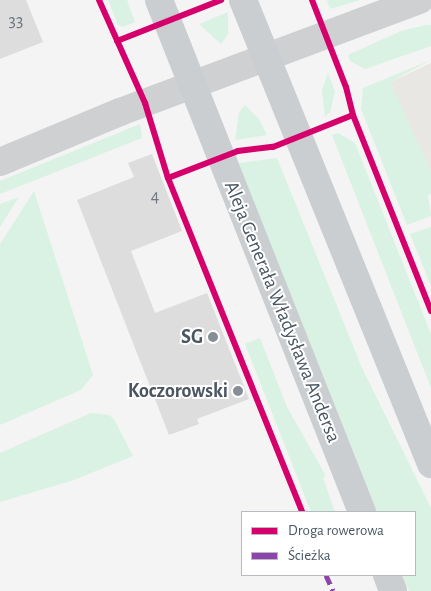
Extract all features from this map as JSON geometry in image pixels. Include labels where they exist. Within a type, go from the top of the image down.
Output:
[{"type":"main road","name":"Aleja Generała Władysława Andersa","points":[[158,0],[362,511]]},
{"type":"main road","points":[[244,0],[431,464]]},
{"type":"main road","points":[[387,576],[393,591]]},
{"type":"street","points":[[0,162],[192,86],[420,0]]},
{"type":"shaded area","points":[[431,63],[431,186],[390,82]]},
{"type":"green space","points":[[108,0],[127,0],[135,22],[123,27],[118,25]]},
{"type":"green space","points":[[327,0],[360,0],[330,9]]},
{"type":"green space","points":[[228,12],[228,34],[221,44],[199,24]]},
{"type":"green space","points":[[431,25],[431,46],[365,69],[350,61],[348,55],[401,31]]},
{"type":"green space","points":[[431,60],[390,82],[431,171],[431,194],[428,195],[431,216],[407,225],[361,109],[363,88]]},
{"type":"green space","points":[[328,73],[335,91],[330,112],[325,117],[322,91]]},
{"type":"green space","points":[[245,105],[259,119],[267,135],[235,140],[239,112]]},
{"type":"green space","points":[[140,124],[142,138],[0,194],[0,181]]},
{"type":"green space","points":[[338,133],[355,143],[431,334],[431,388],[332,135]]},
{"type":"green space","points":[[277,158],[362,368],[431,508],[431,591],[409,591],[402,576],[416,576],[416,511],[377,511],[238,163]]},
{"type":"green space","points":[[34,191],[93,375],[81,390],[0,425],[0,244]]},
{"type":"green space","points":[[19,197],[0,227],[0,204]]},
{"type":"green space","points":[[431,227],[431,286],[410,234]]},
{"type":"green space","points":[[260,338],[287,407],[326,476],[323,478],[335,511],[311,511],[245,344]]},
{"type":"green space","points":[[91,413],[109,415],[114,419],[133,456],[74,480],[0,502],[0,453]]},
{"type":"building","points":[[0,0],[26,0],[43,42],[0,59]]},
{"type":"building","points":[[152,154],[182,231],[131,251],[155,313],[207,293],[249,399],[197,419],[199,424],[169,435],[77,200],[134,177],[128,163]]},
{"type":"marked path","points":[[326,576],[333,591]]},
{"type":"cycle path","points":[[99,0],[145,103],[168,178],[302,511]]},
{"type":"cycle path","points":[[117,41],[221,0]]},
{"type":"cycle path","points":[[312,0],[346,87],[353,115],[431,311]]},
{"type":"cycle path","points":[[168,178],[238,151],[273,147],[353,115]]},
{"type":"place","name":"SG","points":[[213,337]]},
{"type":"place","name":"Koczorowski","points":[[238,391]]}]
